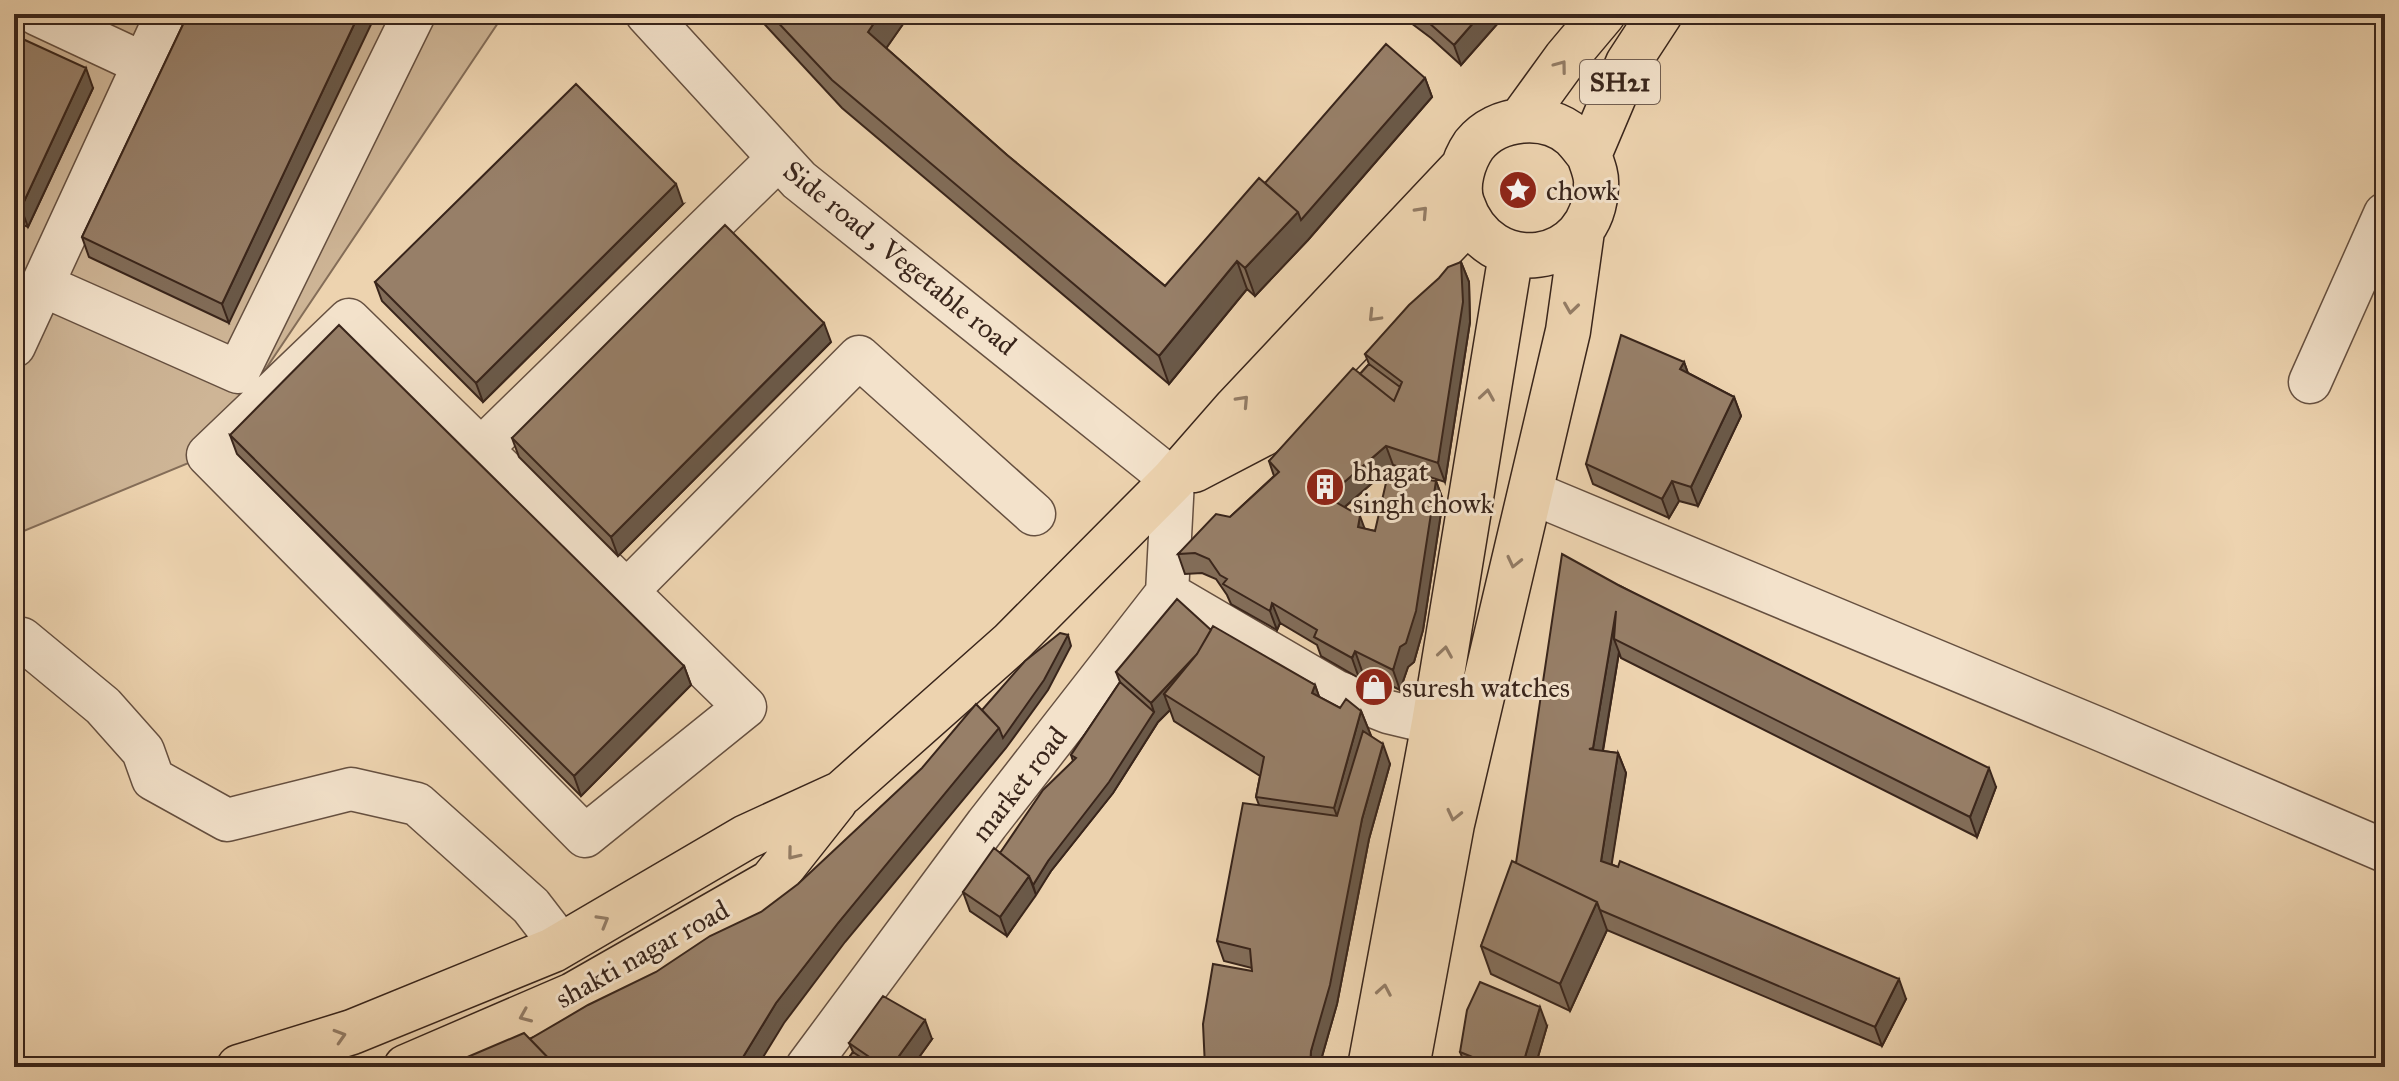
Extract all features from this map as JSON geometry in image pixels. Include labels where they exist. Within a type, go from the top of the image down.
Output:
[{"type":"main road","name":"SH21","points":[[1462,168],[1475,145],[1495,127],[1521,120],[1548,122],[1572,135],[1589,155],[1628,63],[1660,14]]},
{"type":"main road","name":"SH21","points":[[1521,120],[1586,20]]},
{"type":"main road","points":[[1407,1067],[1452,824],[1568,331],[1582,231],[1594,207],[1597,181],[1589,155]]},
{"type":"main road","points":[[1462,168],[1460,195],[1468,221],[1485,242],[1511,254],[1536,256],[1561,248],[1582,231]]},
{"type":"main road","points":[[239,1067],[352,1032],[561,945],[746,837],[842,793],[1011,643],[1173,480],[1236,408],[1462,168]]},
{"type":"main road","points":[[1173,480],[1263,434],[1468,221]]},
{"type":"main road","points":[[1370,1067],[1434,723],[1511,254]]},
{"type":"main road","name":"shakti nagar road","points":[[406,1067],[573,995],[771,882],[842,793]]},
{"type":"street","points":[[37,14],[144,64]]},
{"type":"street","points":[[14,346],[31,288],[167,14]]},
{"type":"street","points":[[31,288],[238,372],[414,14]]},
{"type":"street","name":"Side road , Vegetable road","points":[[647,14],[799,180],[1173,480]]},
{"type":"street","points":[[481,449],[779,158]]},
{"type":"street","points":[[2310,382],[2385,214]]},
{"type":"street","points":[[349,320],[627,591],[745,707],[585,836],[208,455],[349,320]]},
{"type":"street","points":[[627,591],[859,357],[1034,514]]},
{"type":"street","points":[[1173,480],[1167,593],[1335,691],[1388,712],[1434,723]]},
{"type":"street","points":[[1530,492],[2385,851]]},
{"type":"street","name":"market road","points":[[807,1067],[987,824],[1167,593]]},
{"type":"street","points":[[14,646],[22,639],[103,706],[143,751],[153,779],[227,820],[351,789],[417,804],[531,906],[561,945]]},
{"type":"shaded area","points":[[14,14],[504,14],[208,455],[14,535]]},
{"type":"building","points":[[188,14],[359,14],[222,304],[82,237]]},
{"type":"building","points":[[770,14],[880,14],[868,32],[1007,155],[1165,286],[1259,178],[1298,212],[1245,268],[1237,261],[1159,356],[832,80]]},
{"type":"building","points":[[1419,14],[1481,14],[1454,45]]},
{"type":"building","points":[[14,35],[86,68],[21,208],[14,205]]},
{"type":"building","points":[[1386,44],[1425,78],[1301,220],[1298,212],[1265,183]]},
{"type":"building","points":[[576,84],[676,184],[476,383],[375,282]]},
{"type":"building","points":[[725,225],[824,323],[611,537],[512,438]]},
{"type":"building","name":"bhagat singh chowk","points":[[1461,262],[1463,302],[1438,463],[1386,446],[1327,497],[1360,516],[1358,527],[1375,531],[1388,474],[1436,481],[1416,611],[1393,670],[1355,651],[1352,658],[1314,637],[1317,630],[1272,603],[1270,611],[1223,584],[1227,579],[1220,575],[1209,559],[1195,553],[1178,554],[1216,514],[1230,517],[1279,472],[1269,461],[1353,368],[1394,401],[1402,382],[1365,354],[1448,267]]},
{"type":"building","points":[[339,325],[684,666],[574,776],[230,435]]},
{"type":"building","points":[[1621,335],[1684,362],[1680,369],[1734,397],[1691,487],[1672,481],[1662,499],[1586,464]]},
{"type":"building","points":[[1369,364],[1400,387],[1394,401],[1360,374]]},
{"type":"building","points":[[1562,554],[1620,586],[1989,768],[1970,817],[1614,639],[1616,611],[1593,748],[1589,749],[1618,753],[1601,861],[1618,867],[1620,861],[1899,979],[1875,1027],[1600,910],[1597,902],[1516,863]]},
{"type":"building","points":[[1177,599],[1211,630],[1197,654],[1151,703],[1116,672]]},
{"type":"building","points":[[1213,626],[1315,685],[1312,693],[1340,708],[1346,699],[1361,711],[1334,808],[1256,797],[1264,757],[1164,694],[1197,654]]},
{"type":"building","points":[[1060,633],[1068,635],[1044,680],[1003,738],[999,728],[982,710],[1025,661]]},
{"type":"building","points":[[1120,682],[1154,712],[1109,782],[1033,885],[1029,876],[1000,853],[1043,790],[1076,758],[1071,755]]},
{"type":"building","points":[[976,704],[999,728],[776,1003],[737,1067],[557,1067],[530,1039],[588,1005],[656,972],[710,936],[761,912],[798,884],[922,768]]},
{"type":"building","points":[[1363,731],[1383,744],[1362,819],[1330,985],[1311,1051],[1310,1067],[1205,1067],[1203,1024],[1213,964],[1252,971],[1250,949],[1217,941],[1243,803],[1337,816]]},
{"type":"building","points":[[994,848],[1029,876],[1000,917],[963,892]]},
{"type":"building","points":[[1512,861],[1597,902],[1560,984],[1481,946]]},
{"type":"building","points":[[1480,982],[1540,1007],[1522,1067],[1497,1067],[1460,1052],[1467,1010]]},
{"type":"building","points":[[883,996],[925,1020],[891,1067],[884,1067],[849,1043]]},
{"type":"building","points":[[524,1033],[557,1067],[444,1067]]},
{"type":"building","points":[[853,1052],[875,1067],[842,1067]]},
{"type":"place","name":"chowk","points":[[1518,190]]},
{"type":"place","name":"bhagat singh chowk","points":[[1325,487]]},
{"type":"place","name":"suresh watches","points":[[1374,687]]}]
